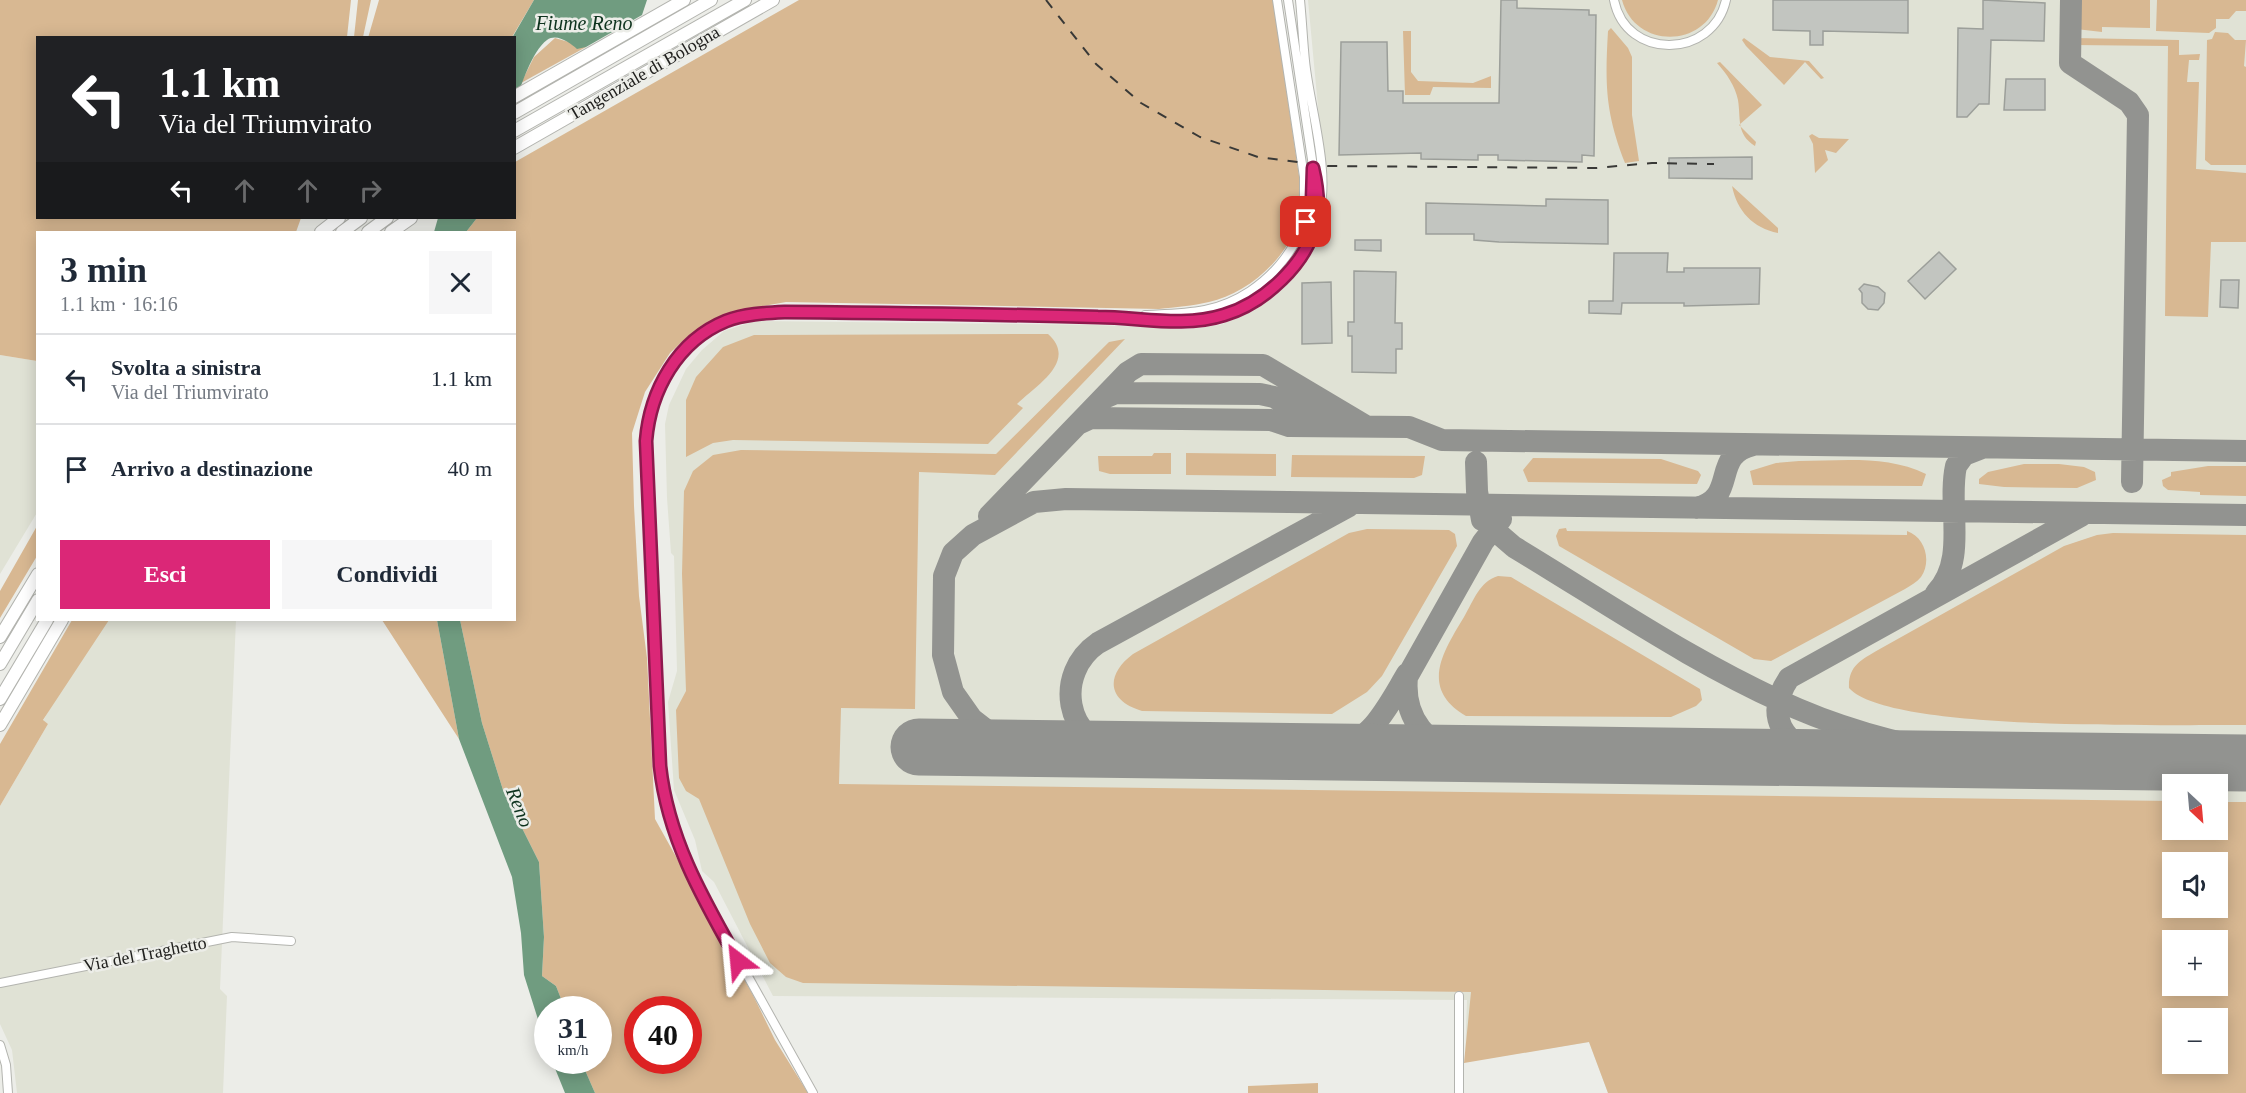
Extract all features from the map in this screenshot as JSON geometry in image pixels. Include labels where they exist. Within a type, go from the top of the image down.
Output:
[{"type":"highway","points":[[516,96],[684,0]]},
{"type":"highway","points":[[516,112],[711,0]]},
{"type":"highway","points":[[516,131],[745,0]]},
{"type":"highway","name":"Tangenziale di Bologna","points":[[516,147],[773,0]]},
{"type":"highway","points":[[322,231],[338,219]]},
{"type":"highway","points":[[343,231],[360,219]]},
{"type":"highway","points":[[369,231],[386,219]]},
{"type":"highway","points":[[392,231],[410,219]]},
{"type":"highway","points":[[0,637],[36,577]]},
{"type":"highway","points":[[0,664],[36,603]]},
{"type":"highway","points":[[0,699],[46,621]]},
{"type":"highway","points":[[0,725],[61,621]]},
{"type":"street","points":[[1277,0],[1304,177],[1305,205],[1299,236]]},
{"type":"street","points":[[1288,0],[1317,189],[1316,221]]},
{"type":"street","points":[[813,1093],[691,876],[667,809],[660,766],[646,441],[655,395],[679,356],[701,335],[725,322],[757,314],[909,313],[1120,317],[1191,322],[1207,320],[1239,310],[1266,294],[1284,275],[1308,242],[1316,221],[1323,186],[1305,60],[1300,0]]},
{"type":"street","points":[[1614,0],[1621,18],[1634,33],[1651,43],[1668,46],[1687,44],[1707,33],[1718,21],[1726,0]]},
{"type":"street","points":[[1120,317],[1206,309],[1247,293],[1270,275],[1299,236],[1311,205],[1313,168]]},
{"type":"street","name":"Via del Traghetto","points":[[0,983],[232,937],[291,941]]},
{"type":"street","points":[[1458,1093],[1459,996]]},
{"type":"street","points":[[0,1045],[6,1065],[8,1093]]},
{"type":"shaded area","points":[[0,0],[351,0],[347,36],[36,36],[36,219],[301,219],[296,231],[36,231],[36,361],[0,355]]},
{"type":"shaded area","points":[[358,0],[371,0],[363,36],[354,36]]},
{"type":"shaded area","points":[[379,0],[534,0],[513,36],[369,36]]},
{"type":"shaded area","points":[[799,0],[1273,0],[1301,189],[1300,212],[1289,242],[1279,256],[1254,281],[1224,298],[1159,309],[786,302],[731,312],[688,336],[670,353],[645,392],[632,433],[639,596],[647,658],[655,819],[752,993],[775,1040],[808,1093],[595,1093],[587,1074],[612,1074],[612,996],[560,996],[556,986],[542,976],[544,937],[539,862],[503,790],[482,723],[460,621],[516,621],[516,231],[467,231],[476,219],[516,219],[516,161]]},
{"type":"shaded area","points":[[1308,0],[2246,0],[2246,1093],[1608,1093],[1589,1042],[1465,1062],[1467,1000],[773,996],[714,882],[702,871],[695,840],[674,790],[668,702],[677,671],[674,556],[671,553],[667,498],[665,424],[669,405],[686,369],[702,350],[724,331],[755,321],[1095,325],[1188,329],[1220,325],[1251,312],[1278,292],[1299,268],[1311,248],[1324,216],[1325,182]]},
{"type":"shaded area","points":[[1622,0],[1718,0],[1711,16],[1699,28],[1670,37],[1641,28],[1629,16]]},
{"type":"shaded area","points":[[2077,0],[2150,0],[2150,28],[2102,27],[2102,32],[2076,29]]},
{"type":"shaded area","points":[[2157,0],[2246,0],[2246,11],[2236,11],[2229,19],[2216,19],[2216,28],[2209,33],[2156,31]]},
{"type":"shaded area","points":[[1611,28],[1628,48],[1632,57],[1632,115],[1639,161],[1625,163],[1613,128],[1607,83],[1608,31]]},
{"type":"shaded area","points":[[1403,31],[1411,31],[1411,72],[1418,81],[1473,83],[1491,76],[1491,88],[1433,87],[1430,95],[1405,95]]},
{"type":"shaded area","points":[[2215,32],[2228,33],[2235,40],[2246,40],[2244,66],[2246,67],[2246,165],[2211,165],[2205,160],[2207,40],[2212,39]]},
{"type":"shaded area","points":[[555,38],[586,47],[521,83],[534,57]]},
{"type":"shaded area","points":[[1744,38],[1770,57],[1809,61],[1824,78],[1821,79],[1805,62],[1784,85],[1746,46],[1742,40]]},
{"type":"shaded area","points":[[2074,38],[2179,40],[2179,55],[2200,54],[2199,60],[2189,60],[2187,82],[2199,82],[2196,169],[2246,173],[2246,242],[2211,242],[2208,317],[2165,316],[2168,46],[2074,45]]},
{"type":"shaded area","points":[[1720,62],[1762,105],[1740,124],[1737,95],[1730,80],[1717,63]]},
{"type":"shaded area","points":[[1741,127],[1756,142],[1755,146],[1745,136]]},
{"type":"shaded area","points":[[1812,134],[1819,138],[1849,139],[1836,153],[1825,150],[1828,160],[1815,173],[1813,144],[1809,136]]},
{"type":"shaded area","points":[[1732,186],[1778,228],[1778,233],[1754,223],[1742,211]]},
{"type":"shaded area","points":[[1048,334],[1056,344],[1059,354],[1057,363],[1044,381],[1017,404],[1023,408],[988,444],[733,440],[713,443],[686,457],[686,400],[696,377],[723,347],[754,335]]},
{"type":"shaded area","points":[[1125,339],[995,475],[919,472],[915,709],[841,708],[839,784],[2162,801],[2162,840],[2228,840],[2228,802],[2246,802],[2246,1093],[1608,1093],[1589,1042],[1464,1063],[1471,992],[803,983],[786,977],[770,963],[750,924],[699,799],[686,791],[679,778],[676,710],[686,691],[682,574],[684,491],[693,471],[713,455],[741,450],[996,454],[1109,342]]},
{"type":"shaded area","points":[[0,355],[36,361],[36,514],[0,574]]},
{"type":"shaded area","points":[[1154,453],[1171,453],[1171,474],[1110,474],[1099,471],[1098,456],[1152,456]]},
{"type":"shaded area","points":[[1186,453],[1276,454],[1276,476],[1186,475]]},
{"type":"shaded area","points":[[1292,455],[1425,456],[1422,475],[1414,478],[1291,477]]},
{"type":"shaded area","points":[[1533,458],[1661,459],[1698,471],[1701,475],[1697,484],[1528,482],[1523,470]]},
{"type":"shaded area","points":[[1880,462],[1896,464],[1926,474],[1922,486],[1753,485],[1750,471],[1776,463]]},
{"type":"shaded area","points":[[2024,464],[2084,467],[2095,472],[2096,480],[2077,488],[2004,487],[1979,484],[1979,479],[1988,472]]},
{"type":"shaded area","points":[[2208,466],[2246,466],[2246,496],[2200,495],[2200,492],[2168,490],[2163,486],[2162,480],[2171,476],[2171,472]]},
{"type":"shaded area","points":[[36,528],[36,558],[0,618],[0,591]]},
{"type":"shaded area","points":[[1566,528],[1567,531],[1907,535],[1907,531],[1918,538],[1922,544],[1926,564],[1921,577],[1905,589],[1771,661],[1754,659],[1559,546],[1556,536],[1559,529]]},
{"type":"shaded area","points":[[1367,529],[1449,530],[1455,534],[1457,546],[1382,676],[1367,692],[1332,714],[1142,711],[1130,707],[1116,694],[1114,679],[1124,662],[1133,654],[1349,533]]},
{"type":"shaded area","points":[[2113,533],[2246,535],[2246,725],[2101,725],[1974,719],[1918,713],[1875,702],[1849,688],[1853,669],[1872,654],[2064,546],[2097,535]]},
{"type":"shaded area","points":[[1498,576],[1511,577],[1700,689],[1702,700],[1696,706],[1671,717],[1466,716],[1443,694],[1439,682],[1440,669],[1449,643],[1478,592],[1491,579]]},
{"type":"shaded area","points":[[71,621],[108,621],[43,720],[48,724],[0,806],[0,744]]},
{"type":"shaded area","points":[[107,621],[236,621],[220,989],[227,996],[223,1093],[17,1093],[12,1050],[0,1024],[0,806],[48,724],[43,721],[58,694]]},
{"type":"shaded area","points":[[383,621],[437,621],[459,739]]},
{"type":"shaded area","points":[[1318,1083],[1318,1093],[1248,1093],[1248,1086]]},
{"type":"water","name":"Fiume Reno","points":[[534,0],[647,0],[642,15],[586,47],[577,49],[559,38],[547,40],[536,52],[523,79],[516,102],[516,36],[513,36]]},
{"type":"water","points":[[438,219],[476,219],[467,231],[434,231]]},
{"type":"water","points":[[437,621],[460,621],[482,723],[503,790],[539,862],[544,937],[542,976],[556,986],[560,996],[534,996],[534,1007],[524,975],[521,933],[512,877],[459,739]]},
{"type":"water","points":[[557,1074],[587,1074],[595,1093],[565,1093]]},
{"type":"building","points":[[1501,0],[1517,0],[1517,8],[1589,10],[1589,15],[1596,15],[1594,156],[1582,155],[1582,162],[1498,160],[1498,155],[1478,155],[1478,160],[1421,159],[1421,153],[1339,155],[1341,42],[1387,42],[1388,91],[1403,91],[1403,103],[1499,103]]},
{"type":"building","points":[[1773,0],[1908,0],[1908,33],[1823,31],[1823,45],[1810,45],[1810,31],[1773,30]]},
{"type":"building","points":[[1983,0],[2045,3],[2044,41],[1991,40],[1989,104],[1979,104],[1967,117],[1957,117],[1958,28],[1983,29]]},
{"type":"building","points":[[2006,79],[2045,79],[2045,110],[2004,110]]},
{"type":"building","points":[[1752,157],[1752,179],[1669,178],[1669,158]]},
{"type":"building","points":[[1546,199],[1608,200],[1608,244],[1499,242],[1474,240],[1474,234],[1426,234],[1426,203],[1546,206]]},
{"type":"building","points":[[1355,240],[1381,240],[1381,251],[1355,250]]},
{"type":"building","points":[[1939,252],[1956,269],[1925,299],[1908,281]]},
{"type":"building","points":[[1614,253],[1668,253],[1667,272],[1684,272],[1684,268],[1760,268],[1759,304],[1684,306],[1684,303],[1622,303],[1621,314],[1589,313],[1589,301],[1613,301]]},
{"type":"building","points":[[1354,271],[1396,272],[1395,323],[1402,323],[1402,349],[1396,349],[1396,373],[1352,372],[1352,336],[1348,336],[1348,322],[1354,322]]},
{"type":"building","points":[[2221,280],[2239,280],[2238,308],[2220,307]]},
{"type":"building","points":[[1331,282],[1332,343],[1302,344],[1302,283]]},
{"type":"building","points":[[1864,284],[1878,287],[1885,293],[1884,303],[1878,310],[1868,309],[1862,303],[1862,293],[1859,289]]},
{"type":"taxiway","points":[[2071,0],[2070,63],[2129,102],[2138,115],[2132,482]]},
{"type":"taxiway","points":[[989,516],[1128,372],[1141,364],[1263,365],[1364,425]]},
{"type":"taxiway","points":[[1102,399],[1116,393],[1260,394],[1274,397],[1320,424]]},
{"type":"taxiway","points":[[1078,424],[1091,418],[1271,420],[1289,426],[1409,427],[1442,440],[2246,451]]},
{"type":"taxiway","points":[[1696,508],[1709,503],[1717,495],[1732,458],[1740,450],[1753,445]]},
{"type":"taxiway","points":[[1936,593],[1946,580],[1954,549],[1956,466],[1964,455],[1982,448]]},
{"type":"taxiway","points":[[1476,462],[1477,491],[1482,520]]},
{"type":"taxiway","points":[[1035,748],[990,733],[972,719],[953,692],[943,655],[944,576],[953,553],[973,535],[1034,502],[1066,499],[2246,515]]},
{"type":"taxiway","points":[[1120,749],[1101,744],[1087,734],[1077,721],[1072,705],[1071,688],[1075,671],[1084,656],[1098,643],[1349,506]]},
{"type":"taxiway","points":[[1480,506],[1492,528],[1514,547],[1653,633],[1761,692],[1822,719],[1870,735],[1919,747],[1995,760]]},
{"type":"taxiway","points":[[1823,758],[1798,745],[1788,737],[1782,727],[1778,717],[1778,705],[1781,692],[1789,678],[2081,516]]},
{"type":"taxiway","points":[[1467,754],[1440,745],[1420,729],[1409,705],[1407,677],[1483,542],[1501,519]]},
{"type":"taxiway","points":[[1325,752],[1341,748],[1365,734],[1384,712],[1407,674]]},
{"type":"runway","points":[[919,747],[2246,763]]},
{"type":"railway","points":[[1046,0],[1096,64],[1141,103],[1200,137],[1258,157],[1328,166],[1596,168],[1652,163],[1714,164]]},
{"type":"route","points":[[738,961],[687,867],[667,809],[660,766],[646,441],[647,426],[655,395],[679,356],[701,335],[725,322],[757,314],[785,312],[1120,317],[1177,322],[1207,320],[1239,310],[1266,294],[1302,252],[1314,227],[1318,206],[1317,184],[1313,168],[1314,185],[1306,222]]},
{"type":"water label","name":"Reno","points":[[520,807]]}]
